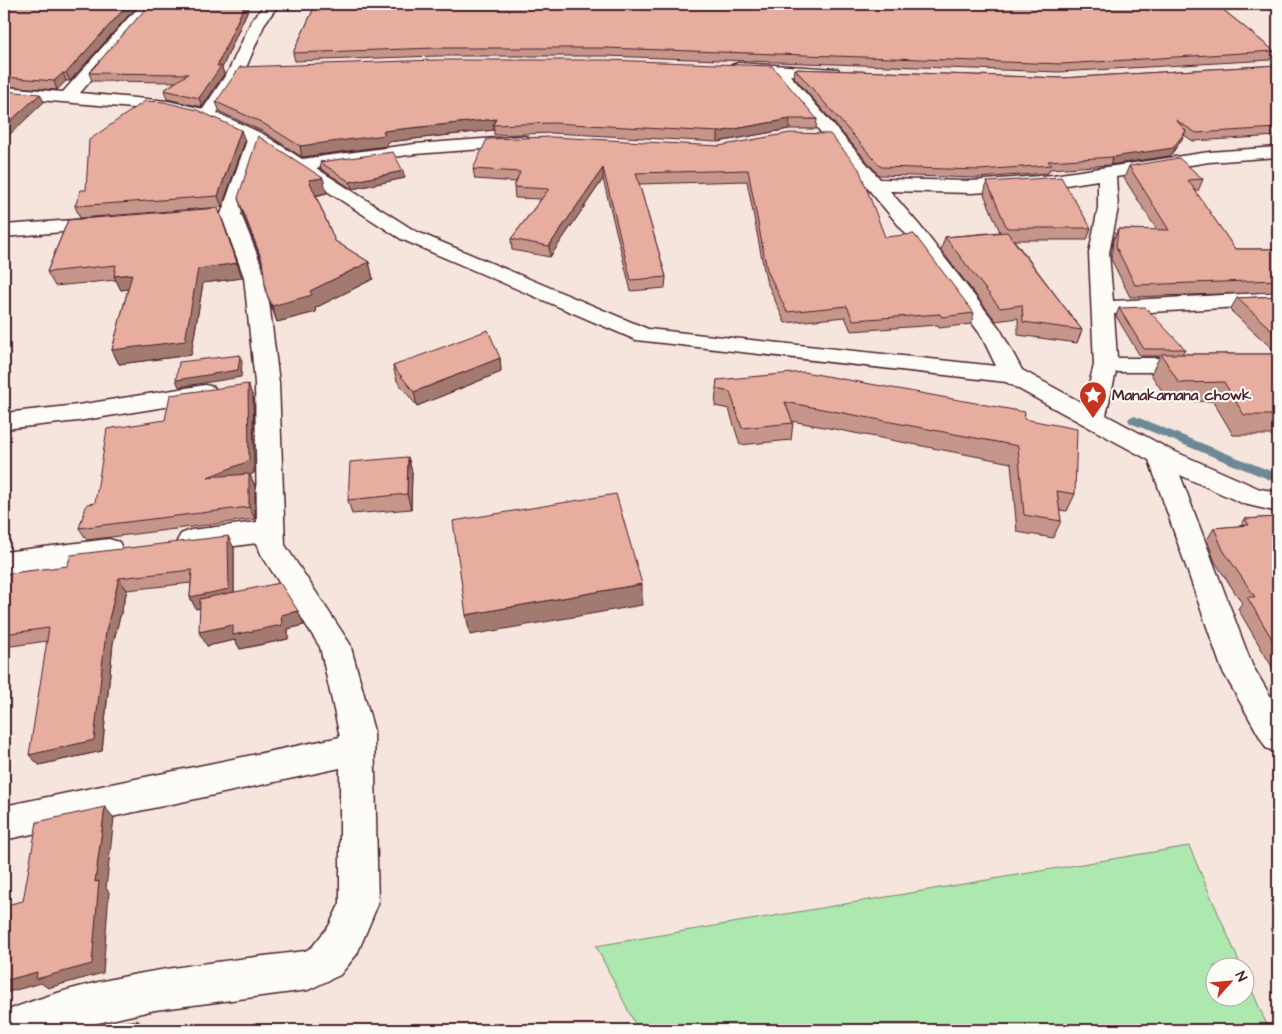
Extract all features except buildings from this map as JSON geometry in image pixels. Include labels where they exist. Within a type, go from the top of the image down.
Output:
[{"type":"street","points":[[67,98],[134,20],[151,4]]},
{"type":"street","points":[[207,115],[237,70],[258,22],[272,4]]},
{"type":"street","points":[[724,68],[843,72]]},
{"type":"street","points":[[237,70],[257,70]]},
{"type":"street","points":[[777,70],[913,230],[992,334],[1012,375]]},
{"type":"street","points":[[4,92],[168,106],[207,115],[257,138],[408,234],[644,335],[1012,375],[1160,455],[1254,497],[1278,502]]},
{"type":"street","points":[[807,136],[834,137]]},
{"type":"street","points":[[10,1030],[23,1024],[78,1007],[137,993],[308,970],[326,961],[343,940],[359,904],[357,731],[335,644],[271,546],[248,386],[255,277],[221,215],[257,138]]},
{"type":"street","points":[[299,165],[415,149],[536,140]]},
{"type":"street","points":[[875,185],[972,187],[1053,181],[1209,157],[1278,152]]},
{"type":"street","points":[[1093,419],[1106,365],[1098,253],[1108,208],[1107,173]]},
{"type":"street","points":[[4,231],[122,222]]},
{"type":"street","points":[[1101,308],[1278,299]]},
{"type":"street","points":[[1106,365],[1211,365]]},
{"type":"street","points":[[4,421],[78,413],[248,386]]},
{"type":"street","points":[[1160,455],[1238,670],[1278,738]]},
{"type":"street","points":[[162,544],[270,531]]},
{"type":"street","points":[[4,563],[132,548]]},
{"type":"street","points":[[4,823],[357,749]]},
{"type":"green space","points":[[1189,846],[1237,956],[1204,956],[1204,1006],[1254,1006],[1254,995],[1269,1030],[638,1030],[596,946]]},
{"type":"waterway","points":[[1134,420],[1278,479]]},
{"type":"place","name":"Manakamana chowk","points":[[1093,419]]}]
